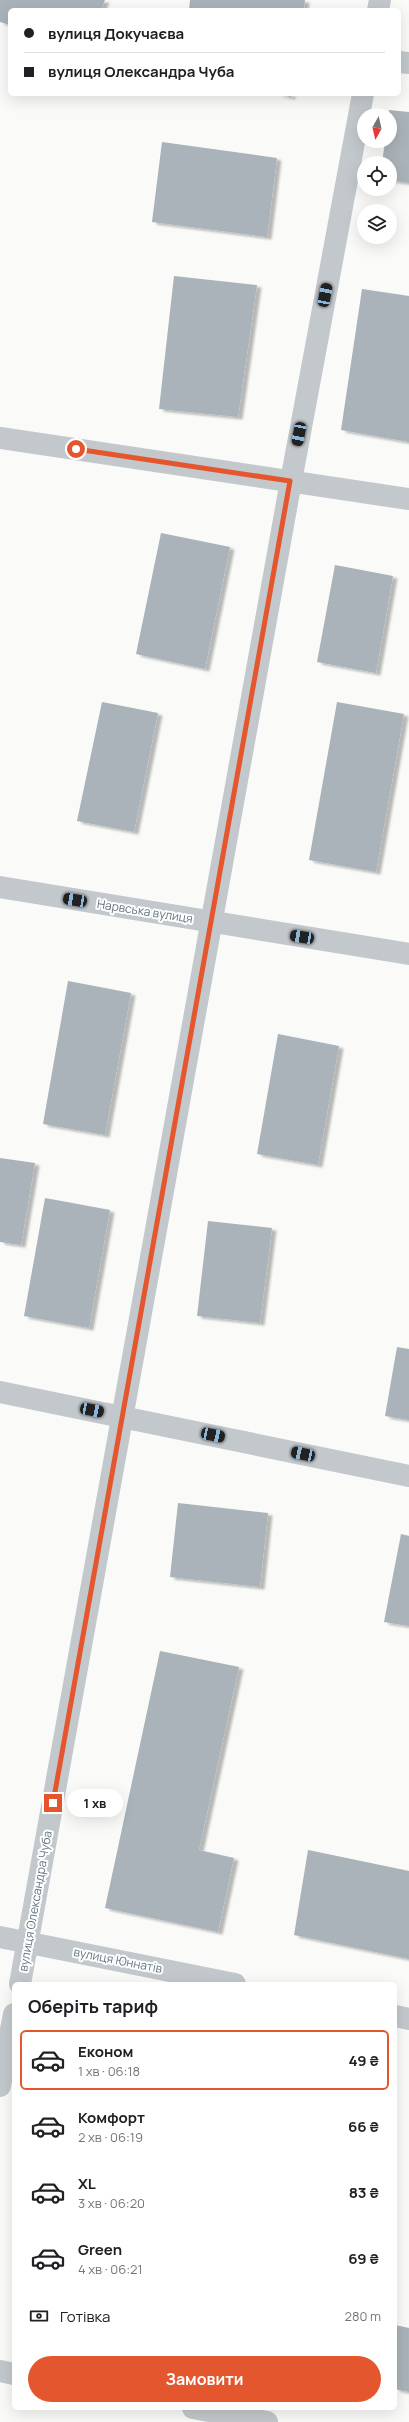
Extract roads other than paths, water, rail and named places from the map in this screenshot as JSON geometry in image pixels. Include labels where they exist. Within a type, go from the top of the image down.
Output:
[{"type":"street","name":"вулиця Олександра Чуба","points":[[20,1982],[290,481],[363,96]]},
{"type":"street","points":[[0,438],[409,499]]},
{"type":"street","name":"Нарвська вулиця","points":[[0,887],[409,954]]},
{"type":"street","points":[[0,1392],[409,1476]]},
{"type":"street","name":"вулиця Юннатів","points":[[0,1937],[225,1982]]},
{"type":"street","points":[[397,2016],[409,2019]]},
{"type":"street","points":[[0,2086],[12,2024]]},
{"type":"street","points":[[0,2371],[12,2374]]},
{"type":"street","points":[[204,2410],[267,2422]]}]
